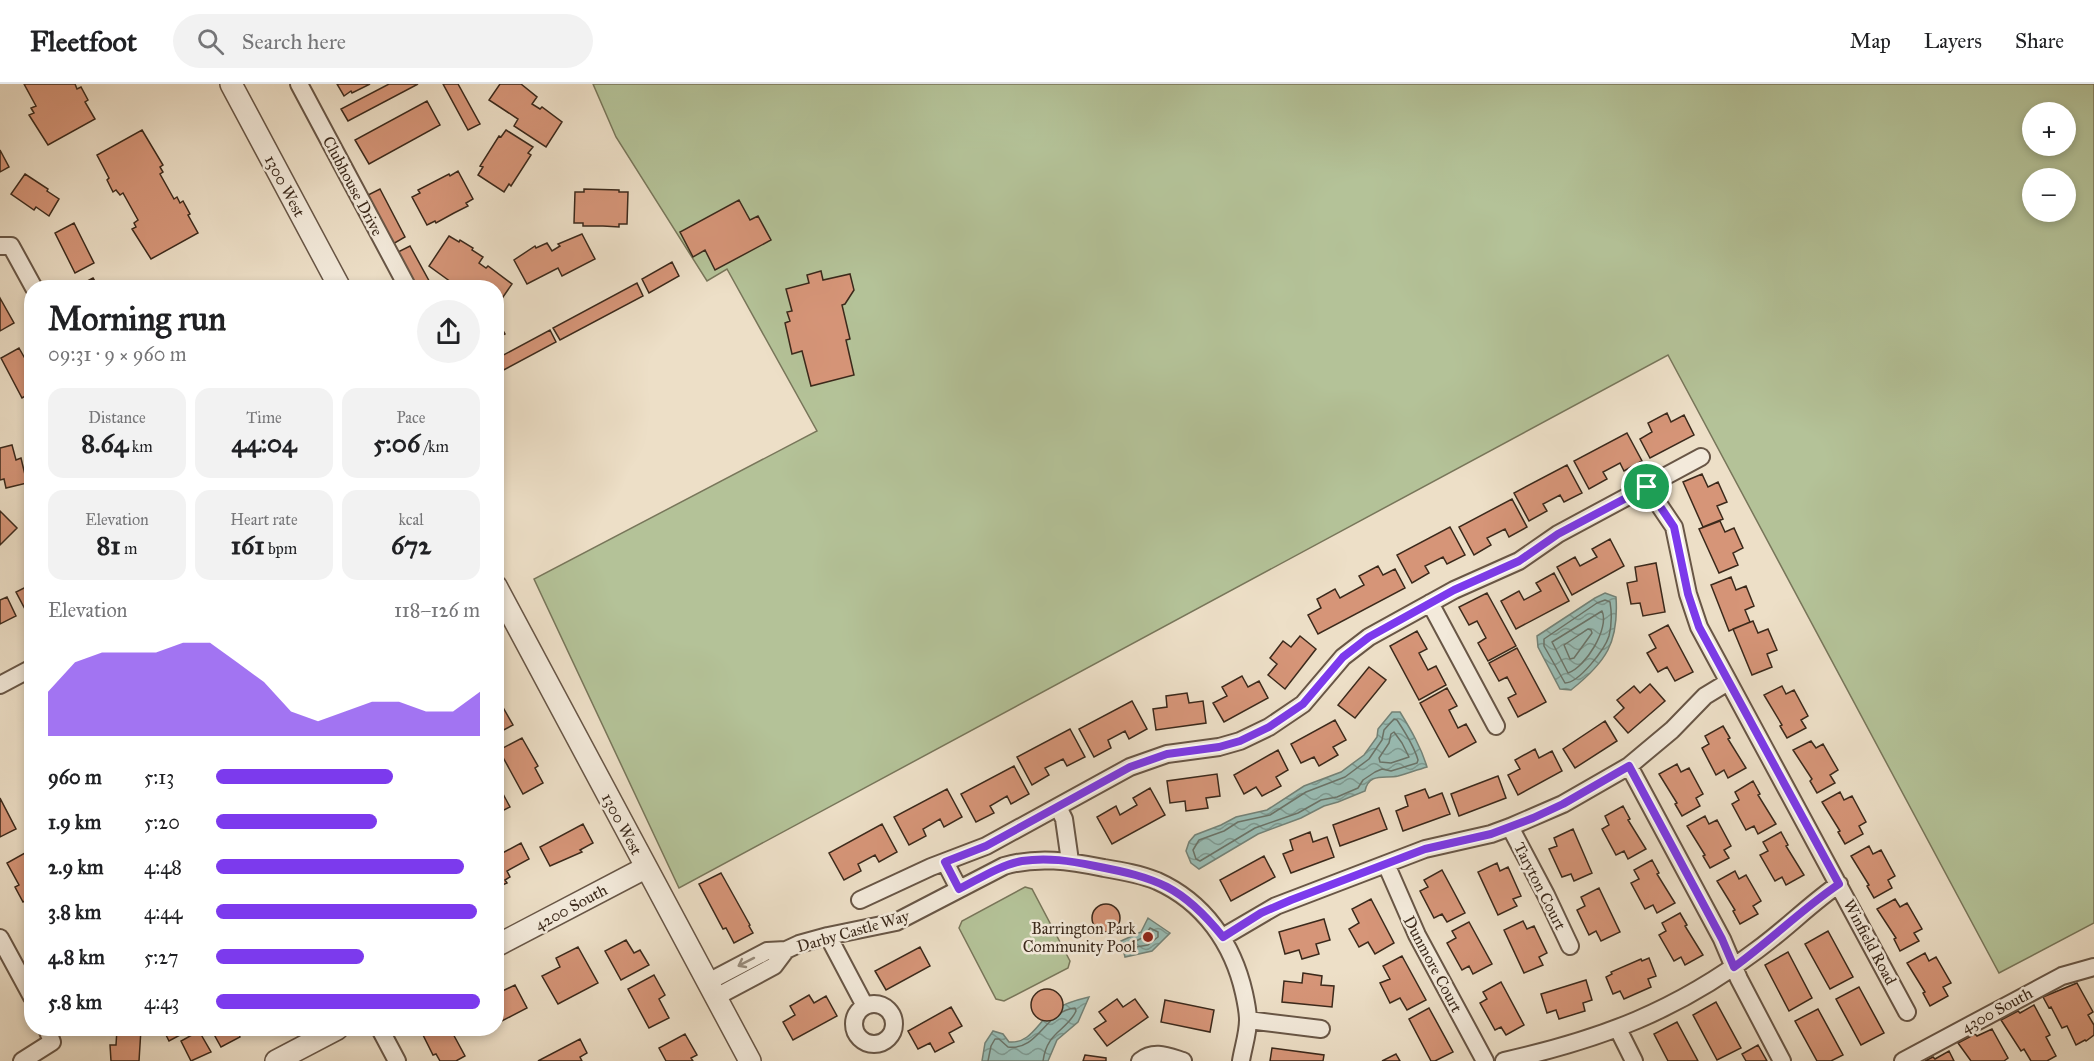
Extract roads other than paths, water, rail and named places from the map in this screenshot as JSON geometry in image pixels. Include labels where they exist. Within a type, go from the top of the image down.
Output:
[{"type":"street","name":"1300 West","points":[[231,84],[336,280]]},
{"type":"street","name":"Clubhouse Drive","points":[[299,84],[404,280]]},
{"type":"street","points":[[6,246],[29,280]]},
{"type":"street","points":[[860,900],[986,846],[1130,767],[1167,754],[1219,747],[1240,741],[1269,727],[1303,704],[1356,646],[1454,590],[1519,561],[1558,534],[1701,457]]},
{"type":"street","name":"Winfield Road","points":[[1647,487],[1674,527],[1694,615],[1907,1012]]},
{"type":"street","name":"1300 West","points":[[504,601],[750,1061]]},
{"type":"street","points":[[1430,603],[1496,726]]},
{"type":"street","points":[[0,685],[24,672]]},
{"type":"street","points":[[1223,937],[1276,906],[1425,849],[1491,834],[1563,804],[1629,766],[1672,730],[1705,696],[1728,682]]},
{"type":"street","points":[[1629,766],[1722,939],[1738,980],[1782,1061]]},
{"type":"street","points":[[1058,807],[1064,819],[1070,861]]},
{"type":"street","name":"Taryton Court","points":[[1510,827],[1570,946]]},
{"type":"street","name":"Darby Castle Way","points":[[712,990],[767,951],[786,950],[828,936],[896,922],[1004,866],[1021,861],[1050,859],[1070,861],[1138,874],[1157,881],[1193,904],[1223,937],[1241,982],[1248,1020],[1241,1061]]},
{"type":"street","points":[[945,862],[959,889]]},
{"type":"street","name":"Dunmore Court","points":[[1386,864],[1417,936],[1485,1061]]},
{"type":"street","name":"4200 South","points":[[504,941],[645,868]]},
{"type":"street","points":[[1504,1061],[1548,1056],[1618,1029],[1682,1000],[1759,949],[1815,901],[1839,884]]},
{"type":"street","points":[[828,936],[865,1006]]},
{"type":"street","points":[[0,938],[24,982]]},
{"type":"street","name":"4300 South","points":[[1903,1061],[2062,976],[2094,967]]},
{"type":"street","points":[[1248,1020],[1321,1029]]},
{"type":"street","points":[[1618,1029],[1634,1061]]},
{"type":"street","points":[[22,1061],[49,1036]]},
{"type":"street","points":[[276,1061],[324,1036]]},
{"type":"street","points":[[384,1036],[397,1061]]},
{"type":"street","points":[[1140,1061],[1152,1054],[1160,1054],[1183,1061]]},
{"type":"water","points":[[1605,593],[1616,597],[1615,627],[1608,650],[1593,670],[1571,690],[1560,689],[1538,647],[1537,636]]},
{"type":"water","points":[[1392,712],[1400,712],[1419,746],[1427,767],[1398,776],[1374,779],[1367,785],[1365,791],[1258,834],[1199,869],[1191,863],[1186,851],[1195,835],[1236,817],[1267,810],[1304,786],[1341,772],[1364,755],[1377,737],[1378,729]]},
{"type":"water","name":"Barrington Park Community Pool","points":[[1148,918],[1170,933],[1152,951],[1125,957],[1121,941],[1141,932]]},
{"type":"water","points":[[1089,997],[1078,1022],[1057,1040],[1048,1061],[982,1061],[985,1043],[993,1031],[1003,1034],[1009,1042],[1017,1042],[1029,1036],[1048,1015],[1062,1005]]},
{"type":"place","name":"Barrington Park Community Pool","points":[[1148,937]]}]
